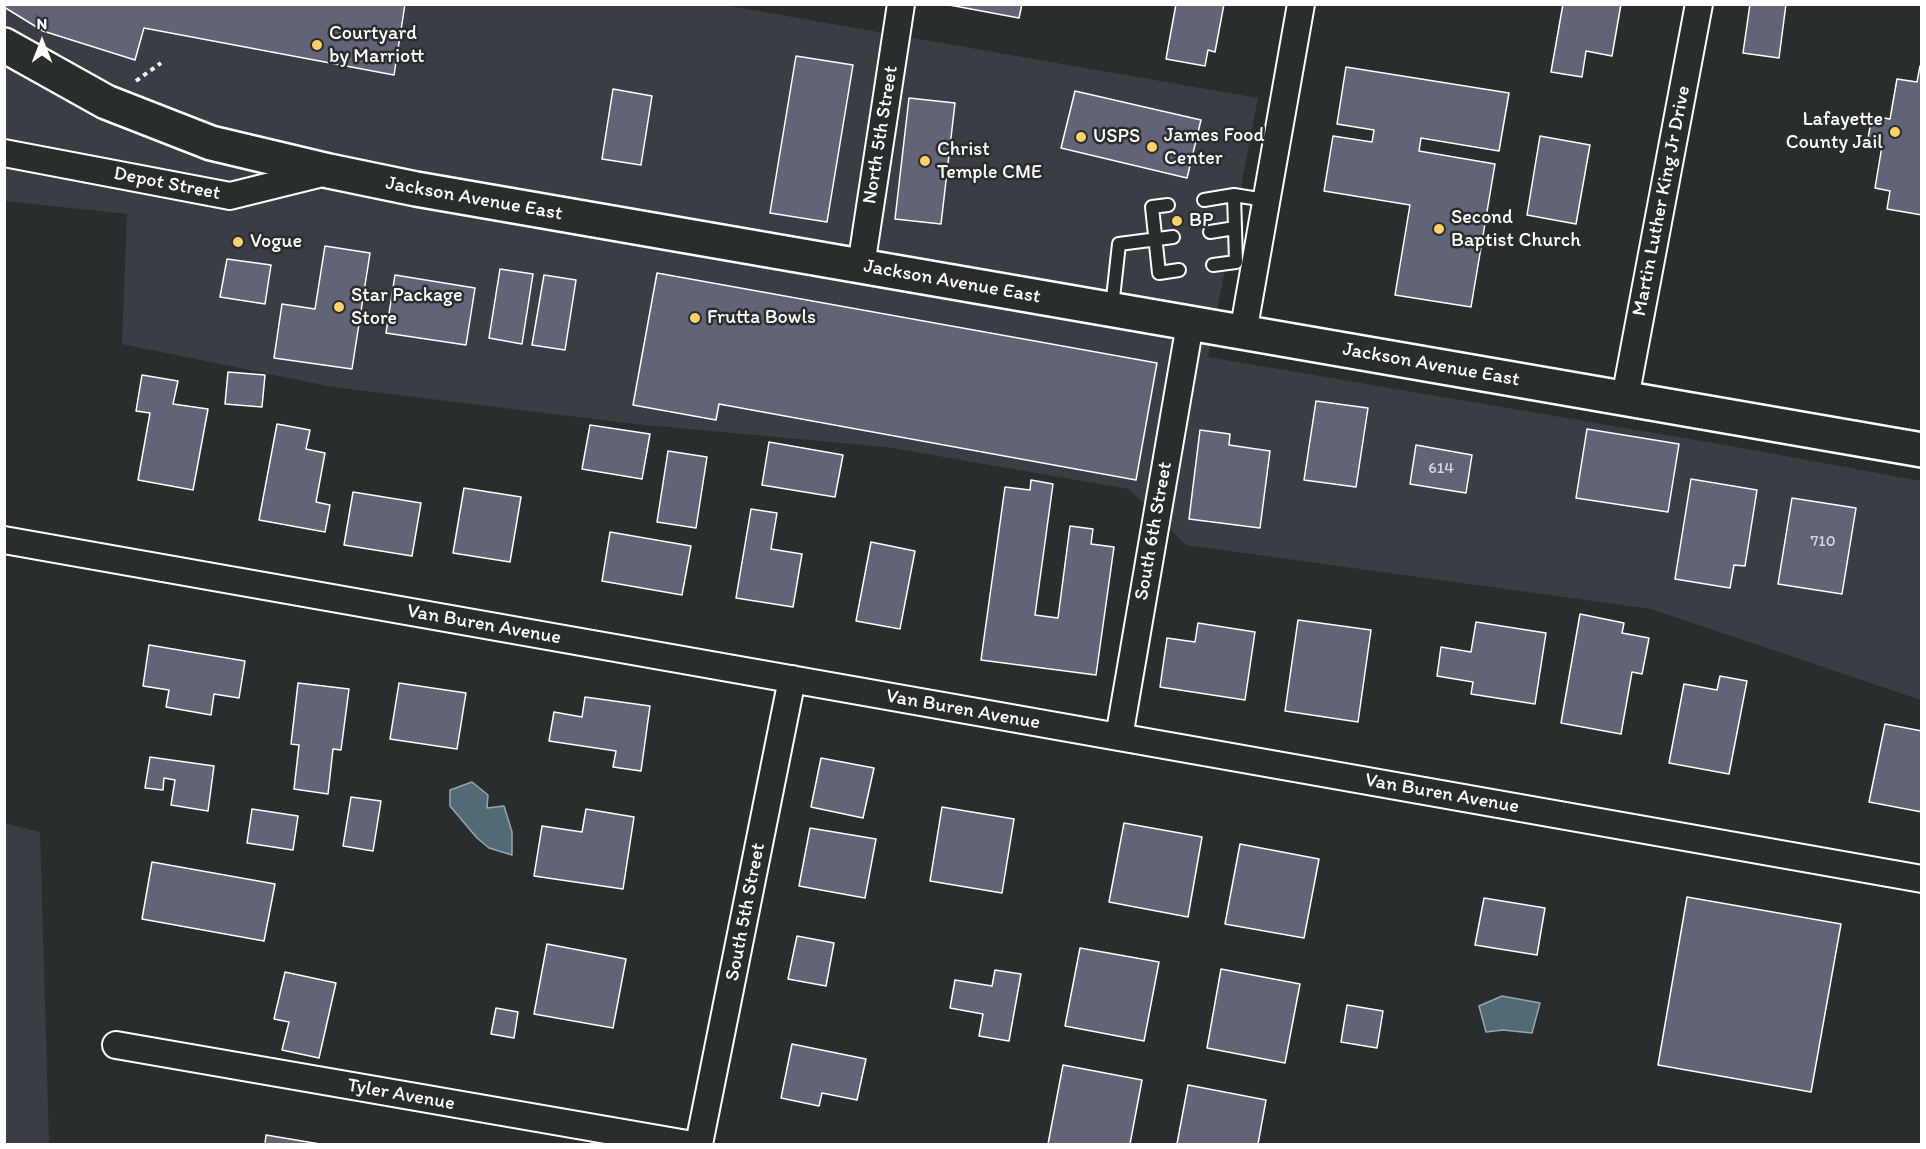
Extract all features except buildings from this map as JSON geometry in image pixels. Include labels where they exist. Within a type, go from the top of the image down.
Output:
[{"type":"main road","name":"Jackson Avenue East","points":[[4,45],[106,102],[210,143],[329,171],[427,191],[1922,450]]},
{"type":"street","name":"North 5th Street","points":[[861,266],[901,4]]},
{"type":"street","points":[[1243,333],[1301,4]]},
{"type":"street","name":"Martin Luther King Jr Drive","points":[[1625,398],[1699,4]]},
{"type":"street","name":"Depot Street","points":[[4,153],[230,196],[329,171]]},
{"type":"street","name":"South 6th Street","points":[[1119,737],[1190,324]]},
{"type":"street","name":"Van Buren Avenue","points":[[4,540],[1922,879]]},
{"type":"street","name":"South 5th Street","points":[[699,1144],[792,680]]},
{"type":"street","name":"Tyler Avenue","points":[[116,1045],[687,1144]]},
{"type":"lane","points":[[1204,200],[1234,195],[1265,200]]},
{"type":"lane","points":[[1212,265],[1236,262],[1234,195]]},
{"type":"lane","points":[[1168,205],[1152,207],[1159,273],[1179,270]]},
{"type":"lane","points":[[1210,232],[1235,228]]},
{"type":"lane","points":[[1112,310],[1119,244],[1173,237]]},
{"type":"path","points":[[131,85],[161,63]]},
{"type":"shaded area","points":[[5,5],[723,5],[1258,98],[1208,357],[1725,445],[1921,481],[1921,700],[1651,609],[1186,545],[1129,489],[886,447],[635,424],[333,387],[122,344],[127,214],[5,201]]},
{"type":"shaded area","points":[[4,823],[40,832],[49,1144],[5,1144]]},
{"type":"water","points":[[472,782],[488,795],[487,808],[504,806],[512,832],[512,855],[489,848],[477,838],[450,806],[450,790]]},
{"type":"water","points":[[1502,996],[1540,1003],[1532,1033],[1503,1030],[1486,1032],[1479,1006]]},
{"type":"place","name":"Courtyard by Marriott","points":[[317,45]]},
{"type":"place","name":"Lafayette County Jail","points":[[1895,132]]},
{"type":"place","name":"USPS","points":[[1081,137]]},
{"type":"place","name":"James Food Center","points":[[1152,147]]},
{"type":"place","name":"Christ Temple CME","points":[[925,161]]},
{"type":"place","name":"BP","points":[[1177,221]]},
{"type":"place","name":"Second Baptist Church","points":[[1439,229]]},
{"type":"place","name":"Vogue","points":[[238,242]]},
{"type":"place","name":"Star Package Store","points":[[339,307]]},
{"type":"place","name":"Frutta Bowls","points":[[695,318]]}]
